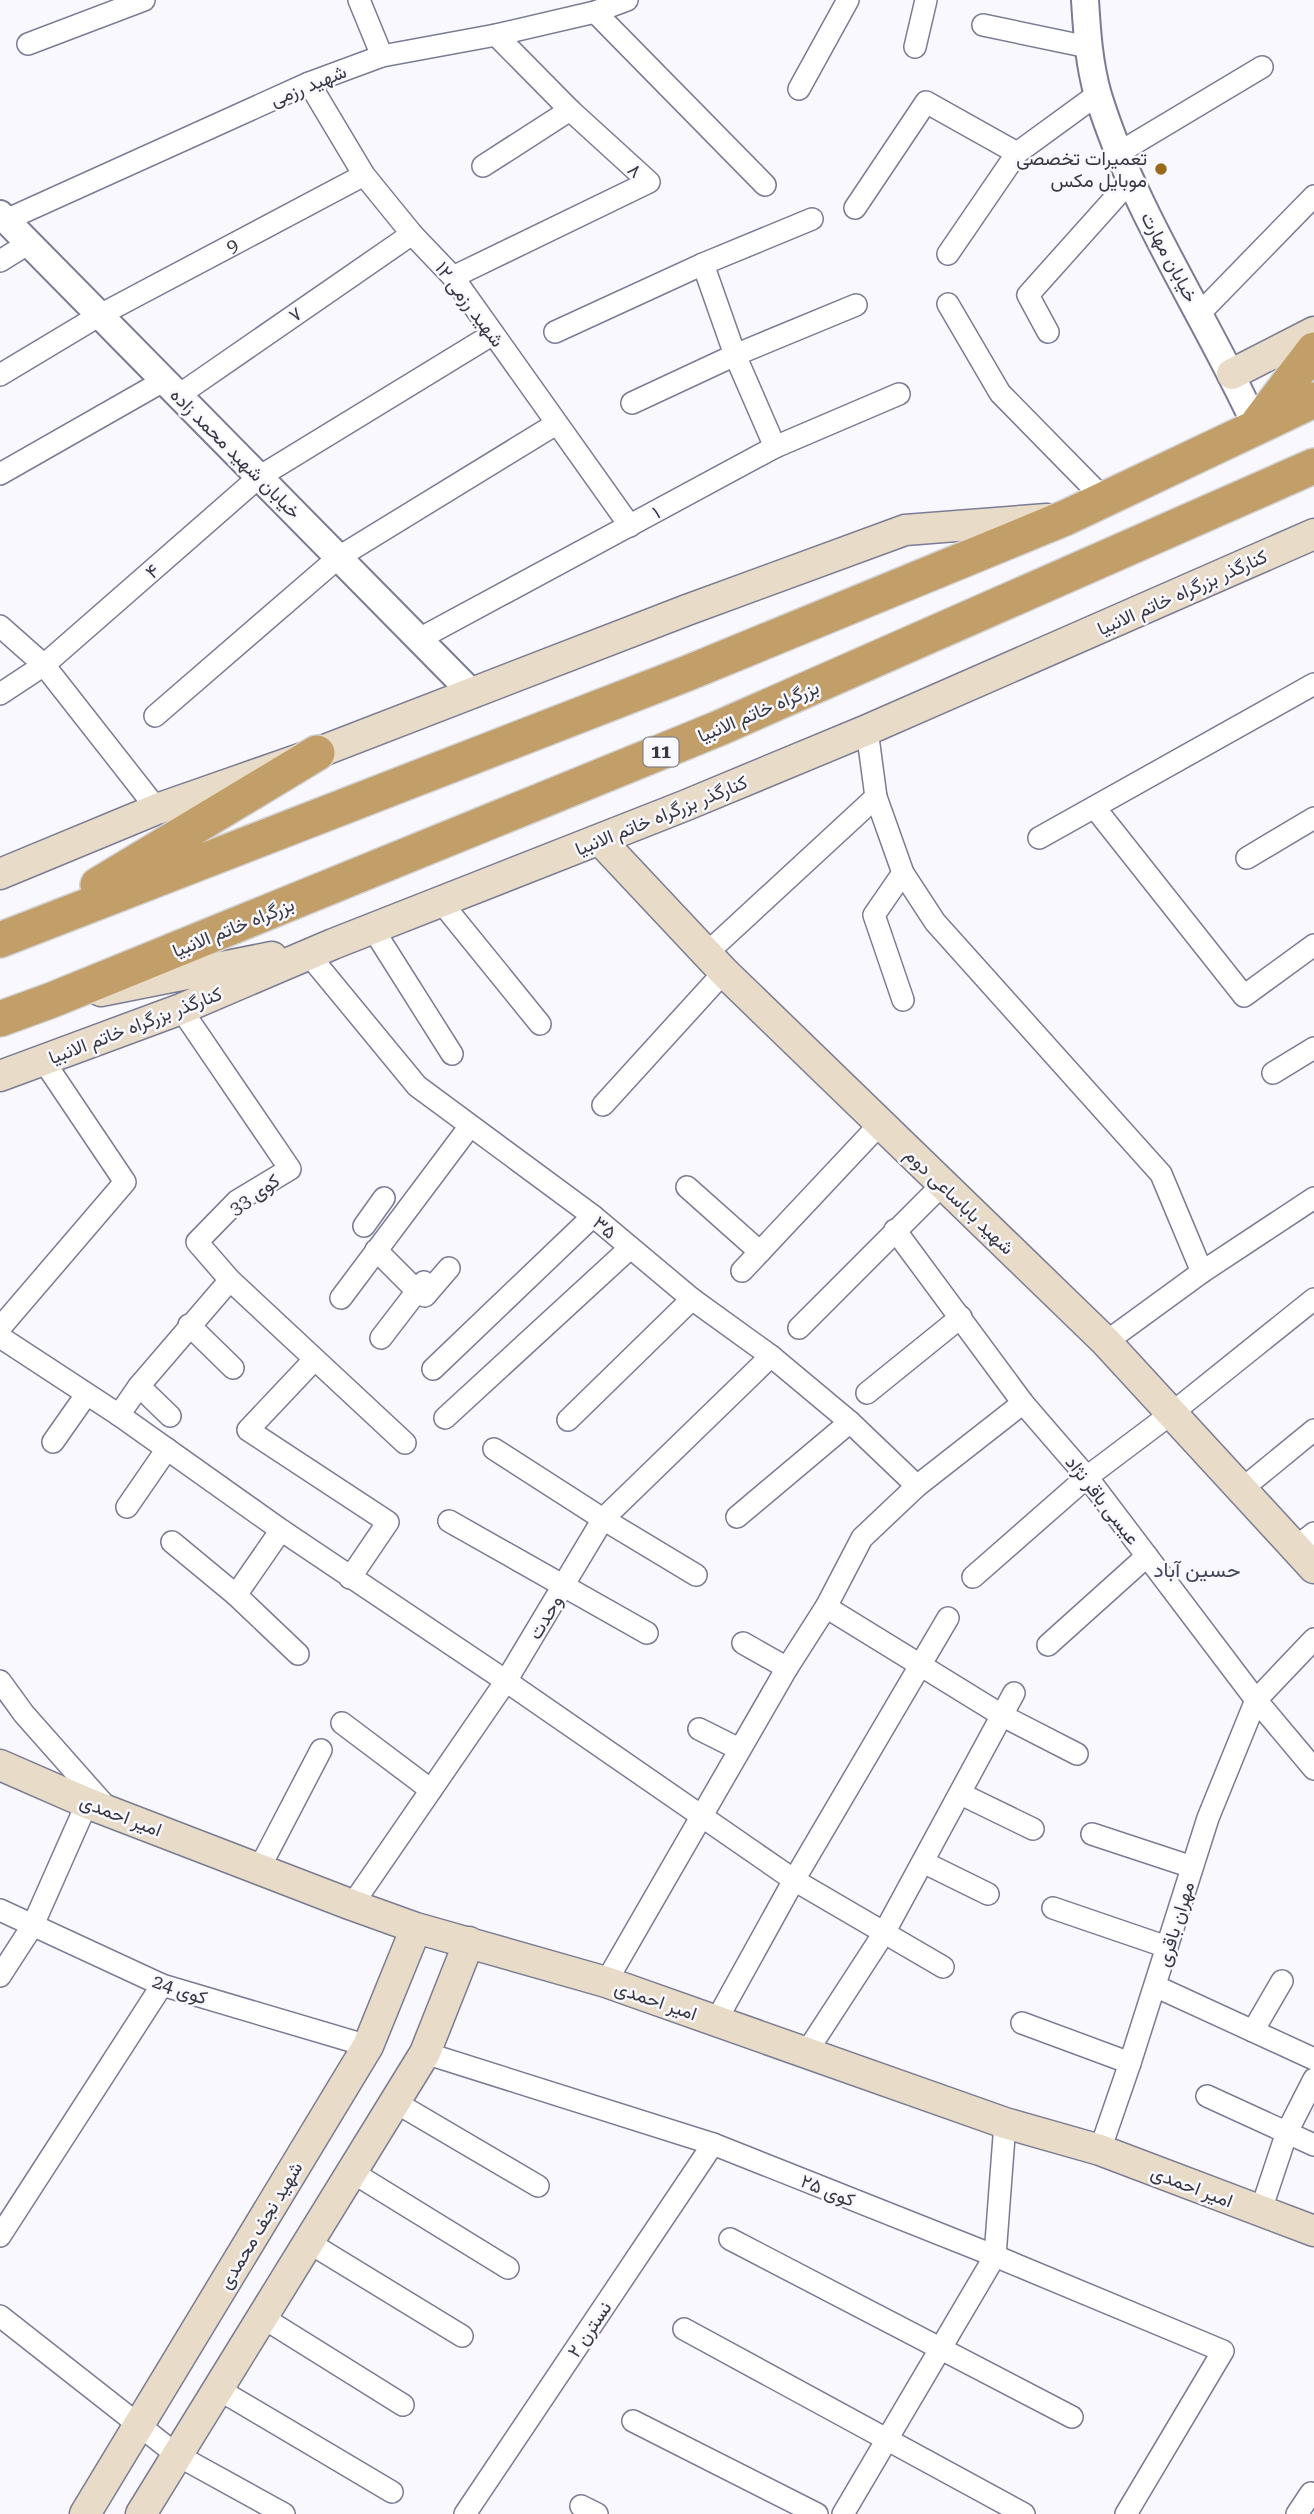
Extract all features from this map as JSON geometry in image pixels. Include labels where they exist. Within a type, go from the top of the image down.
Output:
[{"type":"highway","points":[[1256,426],[1314,350]]},
{"type":"highway","points":[[8,937],[688,673],[1065,518],[1314,400]]},
{"type":"highway","name":"بزرگراه خاتم الانبیا","points":[[0,1019],[717,729],[1314,466]]},
{"type":"highway","points":[[8,937],[317,753]]},
{"type":"main road","points":[[1232,374],[1314,332]]},
{"type":"main road","points":[[0,874],[157,809],[317,753],[687,610],[905,530],[1065,518]]},
{"type":"main road","name":"کنارگذر بزرگراه خاتم الانبیا","points":[[0,1076],[181,1009],[373,929],[600,840],[867,730],[1312,539]]},
{"type":"main road","name":"شهید باباساعی دوم","points":[[600,840],[715,962],[1106,1342],[1242,1489],[1308,1549]]},
{"type":"main road","points":[[52,1000],[321,950]]},
{"type":"main road","name":"امیر احمدی","points":[[1,1765],[98,1807],[416,1928],[606,1982],[1005,2123],[1100,2150],[1260,2213],[1314,2231]]},
{"type":"main road","name":"شهید نجف محمدی","points":[[85,2514],[368,2046],[416,1928]]},
{"type":"main road","points":[[141,2514],[425,2053],[469,1942]]},
{"type":"street","points":[[28,44],[144,0]]},
{"type":"street","points":[[359,0],[382,56]]},
{"type":"street","name":"شهید رزمی","points":[[3,217],[309,83],[382,56],[496,35],[595,12],[627,0]]},
{"type":"street","points":[[799,89],[848,0]]},
{"type":"street","points":[[915,47],[926,0]]},
{"type":"street","name":"خیابان مهارت","points":[[1085,0],[1088,47],[1098,94],[1130,181],[1232,374],[1256,426]]},
{"type":"street","points":[[595,12],[765,185]]},
{"type":"street","points":[[983,25],[1088,47]]},
{"type":"street","name":"۸","points":[[453,277],[649,182],[570,110],[496,35]]},
{"type":"street","points":[[1120,152],[1262,67]]},
{"type":"street","name":"شهید رزمی ۱۲","points":[[309,83],[364,175],[412,234],[453,277],[630,526]]},
{"type":"street","points":[[948,254],[1017,153],[1098,94]]},
{"type":"street","points":[[855,208],[926,102],[1017,153]]},
{"type":"street","points":[[483,166],[570,110]]},
{"type":"street","name":"9","points":[[100,315],[364,175]]},
{"type":"street","points":[[1048,332],[1028,295],[1130,181]]},
{"type":"street","points":[[1200,313],[1314,196]]},
{"type":"street","name":"خیابان شهید محمد زاده","points":[[3,217],[472,694]]},
{"type":"street","points":[[555,332],[703,264],[812,219]]},
{"type":"street","name":"۷","points":[[0,474],[172,388],[412,234]]},
{"type":"street","points":[[0,261],[29,243]]},
{"type":"street","points":[[703,264],[735,355],[775,447]]},
{"type":"street","points":[[948,304],[1000,393],[1104,499]]},
{"type":"street","points":[[632,403],[735,355],[856,305]]},
{"type":"street","points":[[0,375],[100,315]]},
{"type":"street","name":"۴","points":[[0,694],[44,665],[259,477],[493,334]]},
{"type":"street","name":"۱","points":[[419,639],[775,447],[899,394]]},
{"type":"street","points":[[155,716],[339,558],[556,424]]},
{"type":"street","points":[[0,626],[44,665],[157,809]]},
{"type":"street","points":[[1039,838],[1314,684]]},
{"type":"street","points":[[867,730],[876,797],[903,873],[935,922],[1161,1174],[1202,1272]]},
{"type":"street","points":[[603,1105],[715,962],[876,797]]},
{"type":"street","points":[[1095,808],[1244,996],[1314,945]]},
{"type":"street","points":[[1247,858],[1314,818]]},
{"type":"street","points":[[903,873],[874,915],[903,1000]]},
{"type":"street","points":[[441,902],[540,1024]]},
{"type":"street","points":[[373,929],[452,1054]]},
{"type":"street","name":"۳۵","points":[[321,950],[417,1086],[593,1216],[692,1299],[771,1356],[850,1422],[917,1486]]},
{"type":"street","name":"کوی 33","points":[[181,1009],[290,1169],[237,1201],[197,1242],[230,1280],[405,1443]]},
{"type":"street","points":[[1273,1073],[1314,1048]]},
{"type":"street","points":[[0,1328],[125,1182],[43,1060]]},
{"type":"street","points":[[742,1271],[880,1124]]},
{"type":"street","points":[[341,1298],[470,1126]]},
{"type":"street","points":[[799,1328],[943,1184]]},
{"type":"street","points":[[687,1187],[760,1252]]},
{"type":"street","points":[[384,1198],[360,1224],[422,1285],[425,1296],[449,1268]]},
{"type":"street","points":[[1106,1342],[1202,1272],[1314,1198]]},
{"type":"street","points":[[433,1369],[593,1216]]},
{"type":"street","name":"عیسی باقر نژاد","points":[[895,1230],[1023,1403],[1087,1477],[1256,1700],[1314,1769]]},
{"type":"street","points":[[445,1418],[630,1248]]},
{"type":"street","points":[[119,1415],[189,1325],[230,1280]]},
{"type":"street","points":[[381,1338],[422,1285]]},
{"type":"street","points":[[568,1420],[692,1299]]},
{"type":"street","points":[[973,1577],[1087,1477],[1314,1299]]},
{"type":"street","points":[[867,1393],[961,1317]]},
{"type":"street","points":[[189,1325],[233,1368]]},
{"type":"street","points":[[0,1338],[119,1415],[350,1578],[506,1681],[794,1880],[943,1968]]},
{"type":"street","name":"وحدت","points":[[352,1905],[506,1681],[603,1520],[771,1356]]},
{"type":"street","points":[[314,1360],[248,1430],[388,1522],[350,1578]]},
{"type":"street","points":[[139,1386],[170,1416]]},
{"type":"street","points":[[53,1441],[86,1395]]},
{"type":"street","points":[[606,1982],[739,1749],[826,1606],[862,1538],[917,1486],[1023,1403]]},
{"type":"street","points":[[737,1517],[850,1422]]},
{"type":"street","points":[[1242,1489],[1314,1430]]},
{"type":"street","points":[[127,1507],[167,1449]]},
{"type":"street","points":[[494,1449],[603,1520],[696,1575]]},
{"type":"street","points":[[449,1521],[647,1633]]},
{"type":"street","points":[[236,1595],[281,1530]]},
{"type":"street","points":[[172,1542],[236,1595],[298,1654]]},
{"type":"street","points":[[1048,1645],[1147,1556]]},
{"type":"street","points":[[826,1606],[1003,1716],[1077,1754]]},
{"type":"street","points":[[716,2021],[794,1880],[948,1618]]},
{"type":"street","points":[[1256,1700],[1314,1639]]},
{"type":"street","points":[[743,1643],[787,1668]]},
{"type":"street","points":[[0,1681],[98,1807],[33,1925],[0,1976]]},
{"type":"street","points":[[806,2053],[884,1933],[1014,1693]]},
{"type":"street","name":"مهران باقری","points":[[1100,2150],[1208,1818],[1256,1700]]},
{"type":"street","points":[[342,1723],[431,1790]]},
{"type":"street","points":[[699,1728],[739,1749]]},
{"type":"street","points":[[259,1869],[321,1750]]},
{"type":"street","points":[[961,1794],[1033,1829]]},
{"type":"street","points":[[1092,1834],[1192,1867]]},
{"type":"street","points":[[923,1862],[988,1894]]},
{"type":"street","points":[[1053,1908],[1167,1947]]},
{"type":"street","name":"کوی 24","points":[[0,1910],[162,1985],[368,2046]]},
{"type":"street","points":[[1253,2031],[1282,1981]]},
{"type":"street","points":[[0,2236],[162,1985]]},
{"type":"street","points":[[1155,1986],[1314,2059]]},
{"type":"street","points":[[1022,2023],[1130,2063]]},
{"type":"street","name":"کوی ۲۵","points":[[425,2053],[713,2144],[995,2256],[1223,2351],[1126,2514]]},
{"type":"street","points":[[1260,2213],[1287,2132],[1314,2079]]},
{"type":"street","points":[[1208,2096],[1314,2146]]},
{"type":"street","points":[[395,2102],[538,2186]]},
{"type":"street","points":[[843,2514],[995,2256],[1005,2123]]},
{"type":"street","name":"نسترن ۲","points":[[466,2514],[713,2144]]},
{"type":"street","points":[[352,2172],[508,2269]]},
{"type":"street","points":[[730,2239],[1072,2417]]},
{"type":"street","points":[[308,2242],[461,2336]]},
{"type":"street","points":[[0,2316],[177,2455],[284,2514]]},
{"type":"street","points":[[262,2317],[403,2405]]},
{"type":"street","points":[[684,2329],[1024,2514]]},
{"type":"street","points":[[218,2389],[392,2492]]},
{"type":"street","points":[[633,2421],[817,2514]]},
{"type":"street","points":[[1297,2514],[1311,2493]]},
{"type":"place","name":"تعمیرات تخصصی موبایل مکس","points":[[1161,169]]},
{"type":"district","name":"حسین آباد","points":[[1197,1570]]}]
